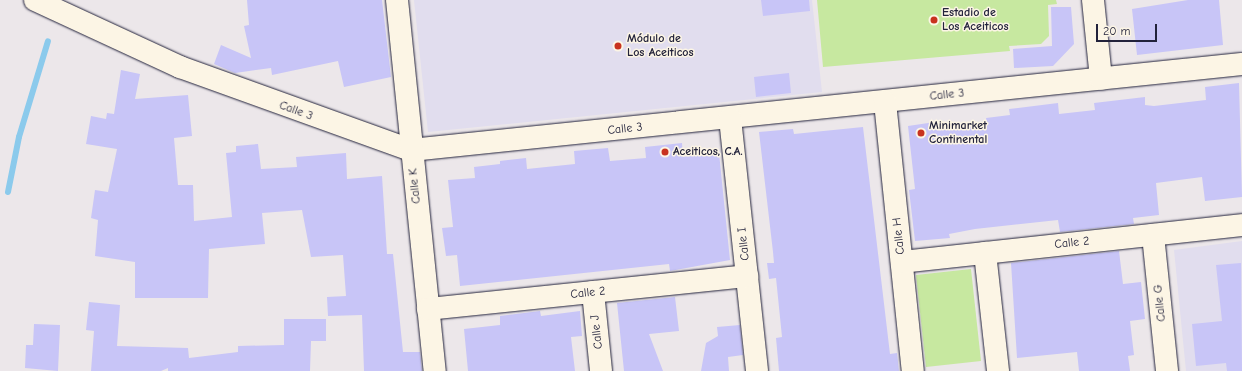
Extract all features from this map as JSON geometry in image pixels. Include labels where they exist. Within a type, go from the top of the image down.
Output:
[{"type":"street","name":"Calle 3","points":[[35,0],[187,70],[411,150],[1242,64]]},
{"type":"street","name":"Calle K","points":[[397,0],[411,150],[435,371]]},
{"type":"street","points":[[1093,0],[1101,79]]},
{"type":"street","name":"Calle H","points":[[885,102],[913,371]]},
{"type":"street","name":"Calle I","points":[[730,118],[757,371]]},
{"type":"street","name":"Calle 2","points":[[902,262],[1242,225]]},
{"type":"street","name":"Calle G","points":[[1153,235],[1167,371]]},
{"type":"street","points":[[985,253],[998,371]]},
{"type":"street","name":"Calle 2","points":[[428,309],[747,276]]},
{"type":"street","name":"Calle J","points":[[593,292],[601,371]]},
{"type":"shaded area","name":"Módulo de Los Aceiticos","points":[[414,0],[812,0],[822,92],[428,132]]},
{"type":"shaded area","points":[[1242,241],[1242,371],[1186,371],[1174,250]]},
{"type":"green space","name":"Estadio de Los Aceiticos","points":[[817,0],[1056,0],[1057,4],[1048,5],[1049,36],[1041,44],[1009,46],[1010,51],[823,67]]},
{"type":"green space","points":[[971,269],[981,361],[926,367],[916,275]]},
{"type":"building","points":[[247,0],[382,0],[391,77],[344,87],[338,61],[272,75],[271,68],[235,73],[214,64],[221,45],[251,58],[244,26],[249,25]]},
{"type":"building","points":[[761,0],[809,0],[810,11],[763,16]]},
{"type":"building","points":[[1188,0],[1219,0],[1223,45],[1137,55],[1132,9]]},
{"type":"building","points":[[1051,7],[1071,7],[1074,44],[1053,66],[1014,68],[1013,49],[1052,46]]},
{"type":"building","points":[[121,70],[140,74],[135,99],[188,95],[192,136],[174,138],[178,185],[193,185],[194,221],[232,217],[226,153],[236,152],[236,146],[258,144],[261,169],[297,167],[296,157],[346,153],[347,179],[382,176],[387,254],[393,254],[403,352],[420,352],[422,371],[364,371],[362,315],[328,316],[327,297],[346,296],[343,255],[311,257],[302,210],[262,213],[265,244],[209,249],[208,298],[135,298],[135,262],[95,256],[98,220],[91,218],[95,190],[108,192],[117,149],[86,144],[91,116],[106,119],[107,113],[114,114]]},
{"type":"building","points":[[789,73],[791,93],[756,97],[754,77]]},
{"type":"building","points":[[1239,83],[1242,197],[1205,201],[1202,177],[1156,183],[1159,215],[1133,218],[1134,224],[1060,232],[1058,220],[975,229],[949,234],[950,238],[915,241],[909,190],[915,189],[908,126],[935,122],[935,127],[987,122],[986,118],[1010,115],[1009,109],[1058,103],[1059,114],[1095,110],[1094,103],[1145,97],[1145,105],[1154,106],[1206,100],[1205,87]]},
{"type":"building","points":[[863,127],[890,354],[897,353],[899,371],[779,371],[776,338],[782,337],[776,278],[769,279],[767,263],[774,263],[759,132],[793,129],[794,134]]},
{"type":"building","points":[[682,143],[683,157],[719,153],[730,260],[670,271],[669,264],[460,286],[457,255],[446,256],[442,228],[453,227],[448,180],[475,178],[474,167],[500,164],[500,161],[526,158],[527,169],[575,164],[574,151],[608,148],[610,161],[646,158],[645,147]]},
{"type":"building","points":[[1119,251],[1123,284],[1141,282],[1145,319],[1130,321],[1134,355],[1128,356],[1130,371],[1079,371],[1077,352],[1017,358],[1011,263]]},
{"type":"building","points":[[1241,263],[1242,371],[1227,371],[1226,363],[1196,366],[1192,324],[1222,321],[1216,265]]},
{"type":"building","points":[[675,297],[679,331],[649,334],[663,371],[624,371],[617,303]]},
{"type":"building","points":[[89,302],[120,305],[117,346],[188,348],[189,358],[238,352],[238,346],[284,345],[284,319],[326,319],[326,341],[311,341],[310,371],[168,371],[168,368],[161,371],[91,371],[94,331],[86,330]]},
{"type":"building","points":[[540,311],[541,316],[580,311],[582,336],[571,337],[575,371],[468,371],[464,329],[500,325],[500,316]]},
{"type":"building","points":[[34,324],[60,325],[58,371],[25,368],[26,345],[33,345]]},
{"type":"building","points":[[740,325],[743,355],[728,357],[729,371],[701,371],[706,343],[718,336],[717,327]]},
{"type":"waterway","points":[[8,192],[19,137],[48,41]]},
{"type":"place","name":"Estadio de Los Aceiticos","points":[[934,20]]},
{"type":"place","name":"Módulo de Los Aceiticos","points":[[618,46]]},
{"type":"place","name":"Minimarket Continental","points":[[921,133]]},
{"type":"place","name":"Aceiticos, C.A.","points":[[665,152]]}]
